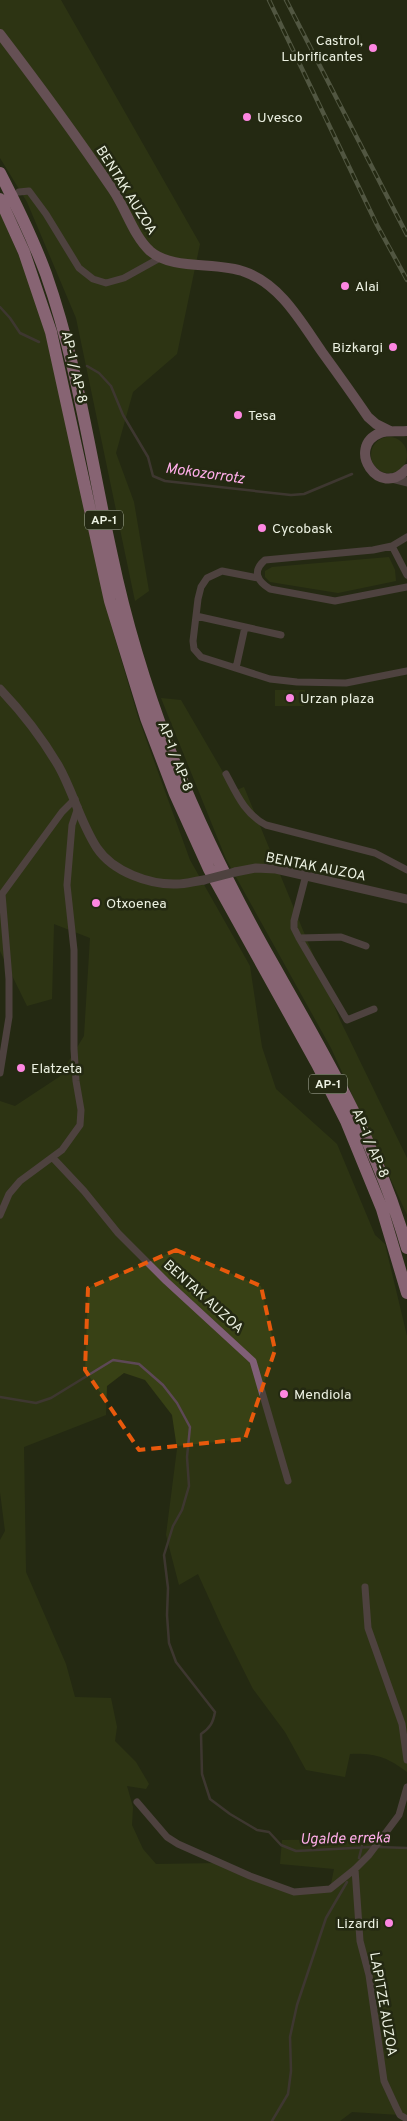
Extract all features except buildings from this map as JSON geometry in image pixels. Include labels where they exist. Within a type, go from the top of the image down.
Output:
[{"type":"highway","name":"AP-1 / AP-8","points":[[0,174],[36,248],[57,311],[70,356],[122,598],[144,676],[171,752],[220,864],[264,947],[328,1058],[357,1116],[382,1175],[407,1248]]},
{"type":"highway","name":"AP-1 / AP-8","points":[[0,199],[31,270],[51,332],[110,601],[146,718],[175,794],[209,869],[317,1064],[349,1128],[382,1209],[407,1293]]},
{"type":"main road","name":"BENTAK AUZOA","points":[[0,34],[33,77],[114,192],[144,244],[160,258]]},
{"type":"main road","points":[[160,258],[174,262],[236,269],[251,274],[266,283],[294,312],[365,412],[376,424],[407,441]]},
{"type":"main road","points":[[365,412],[369,427],[369,442],[365,455],[369,468],[378,476],[391,478],[398,476],[407,469]]},
{"type":"main road","points":[[369,442],[376,435],[407,432]]},
{"type":"street","points":[[19,192],[29,191],[46,214],[79,268],[93,279],[106,283],[124,278],[160,258]]},
{"type":"street","points":[[391,478],[407,482]]},
{"type":"street","points":[[407,538],[392,546],[265,560],[259,565],[258,578],[262,584],[270,589],[335,601],[407,587]]},
{"type":"street","points":[[392,546],[407,575]]},
{"type":"street","points":[[258,578],[222,571],[206,578],[201,587],[193,641],[197,653],[201,657],[276,681],[346,683],[407,671]]},
{"type":"street","points":[[196,616],[281,635]]},
{"type":"street","points":[[236,668],[245,627]]},
{"type":"street","name":"BENTAK AUZOA","points":[[0,689],[40,736],[58,765],[87,830],[98,849],[112,863],[131,874],[151,881],[177,884],[256,868],[306,875],[407,899]]},
{"type":"street","name":"BENTAK AUZOA","points":[[226,774],[242,805],[254,818],[266,825],[375,854],[407,870]]},
{"type":"street","points":[[0,1073],[9,1017],[9,979],[2,894],[62,812],[76,803]]},
{"type":"street","points":[[0,1215],[9,1194],[20,1181],[53,1158],[80,1125],[81,1117],[76,1081],[74,950],[67,885],[76,803]]},
{"type":"street","points":[[306,875],[294,921],[294,928],[299,938],[347,1020],[374,1008]]},
{"type":"street","points":[[299,938],[342,937],[366,946]]},
{"type":"street","name":"BENTAK AUZOA","points":[[53,1158],[84,1191],[123,1238],[166,1281],[254,1361],[288,1481]]},
{"type":"street","points":[[364,1587],[368,1628],[402,1724],[407,1760]]},
{"type":"street","points":[[137,1802],[167,1837],[178,1844],[250,1876],[294,1892],[330,1889],[355,1869],[369,1855],[399,1815],[407,1787]]},
{"type":"street","name":"LAPITZE AUZOA","points":[[355,1869],[360,1941],[369,1975],[384,2080],[400,2115],[407,2119]]},
{"type":"highlighted area","points":[[176,1250],[261,1286],[275,1350],[245,1439],[139,1450],[85,1370],[88,1288]]},
{"type":"green space","points":[[0,0],[61,0],[200,244],[177,354],[133,392],[116,453],[134,502],[149,591],[135,601],[76,318],[27,202],[0,158]]},
{"type":"green space","points":[[0,212],[41,307],[111,625],[138,717],[190,860],[250,966],[262,1047],[276,1089],[337,1144],[375,1235],[385,1244],[407,1336],[407,1772],[380,1757],[359,1754],[350,1754],[345,1777],[306,1770],[285,1732],[253,1689],[198,1574],[179,1585],[166,1535],[177,1449],[172,1415],[145,1380],[124,1373],[107,1386],[106,1415],[24,1447],[26,1572],[66,1664],[75,1697],[111,1698],[117,1727],[115,1741],[136,1762],[149,1784],[146,1789],[127,1786],[133,1807],[132,1825],[143,1849],[156,1864],[221,1863],[294,1892],[330,1889],[334,1869],[280,1864],[282,1840],[381,1839],[383,1848],[407,1848],[407,2119],[400,2115],[352,2112],[340,2121],[0,2121],[0,1540],[5,1531],[0,1492],[0,1101],[15,1106],[59,1077],[84,1036],[90,938],[54,924],[52,999],[27,1006],[0,951]]},
{"type":"green space","points":[[389,437],[396,438],[402,442],[406,448],[406,462],[402,468],[396,472],[389,473],[382,472],[376,468],[372,462],[371,455],[372,448],[376,442],[382,438]]},
{"type":"green space","points":[[389,557],[395,570],[396,581],[338,593],[270,582],[265,577],[265,571],[272,567]]},
{"type":"green space","name":"Urzan plaza","points":[[275,690],[305,690],[304,706],[275,706]]},
{"type":"green space","points":[[161,698],[181,700],[234,791],[244,787],[340,1020],[407,1158],[407,1215],[331,1048],[226,859]]},
{"type":"waterway","name":"Mokozorrotz","points":[[0,307],[20,333],[39,342]]},
{"type":"waterway","name":"Mokozorrotz","points":[[87,366],[99,373],[111,386],[123,415],[148,457],[153,476],[165,481],[291,495],[304,494],[352,474]]},
{"type":"waterway","name":"Ugalde erreka","points":[[0,1397],[36,1403],[51,1398],[113,1360],[139,1364],[163,1385],[177,1403],[190,1427],[187,1457],[189,1486],[182,1510],[173,1526],[164,1555],[168,1588],[169,1643],[176,1662],[215,1712],[211,1725],[201,1734],[202,1774],[210,1799],[230,1814],[257,1830],[269,1832],[281,1845],[296,1851],[372,1847]]},
{"type":"waterway","points":[[359,1858],[362,1846]]},
{"type":"waterway","name":"Ugalde erreka","points":[[378,1847],[407,1848]]},
{"type":"waterway","points":[[272,2121],[288,2094],[291,2071],[290,2037],[297,2005],[326,1918],[347,1882]]},
{"type":"railway","points":[[269,0],[377,225],[407,280]]},
{"type":"railway","points":[[286,0],[407,235]]},
{"type":"place","name":"Castrol, Lubrificantes","points":[[373,48]]},
{"type":"place","name":"Uvesco","points":[[247,117]]},
{"type":"place","name":"Alai","points":[[345,286]]},
{"type":"place","name":"Bizkargi","points":[[393,347]]},
{"type":"place","name":"Tesa","points":[[238,415]]},
{"type":"place","name":"Cycobask","points":[[262,528]]},
{"type":"place","name":"Urzan plaza","points":[[290,698]]},
{"type":"place","name":"Otxoenea","points":[[96,903]]},
{"type":"place","name":"Elatzeta","points":[[21,1068]]},
{"type":"place","name":"Mendiola","points":[[284,1394]]},
{"type":"place","name":"Lizardi","points":[[389,1923]]}]
